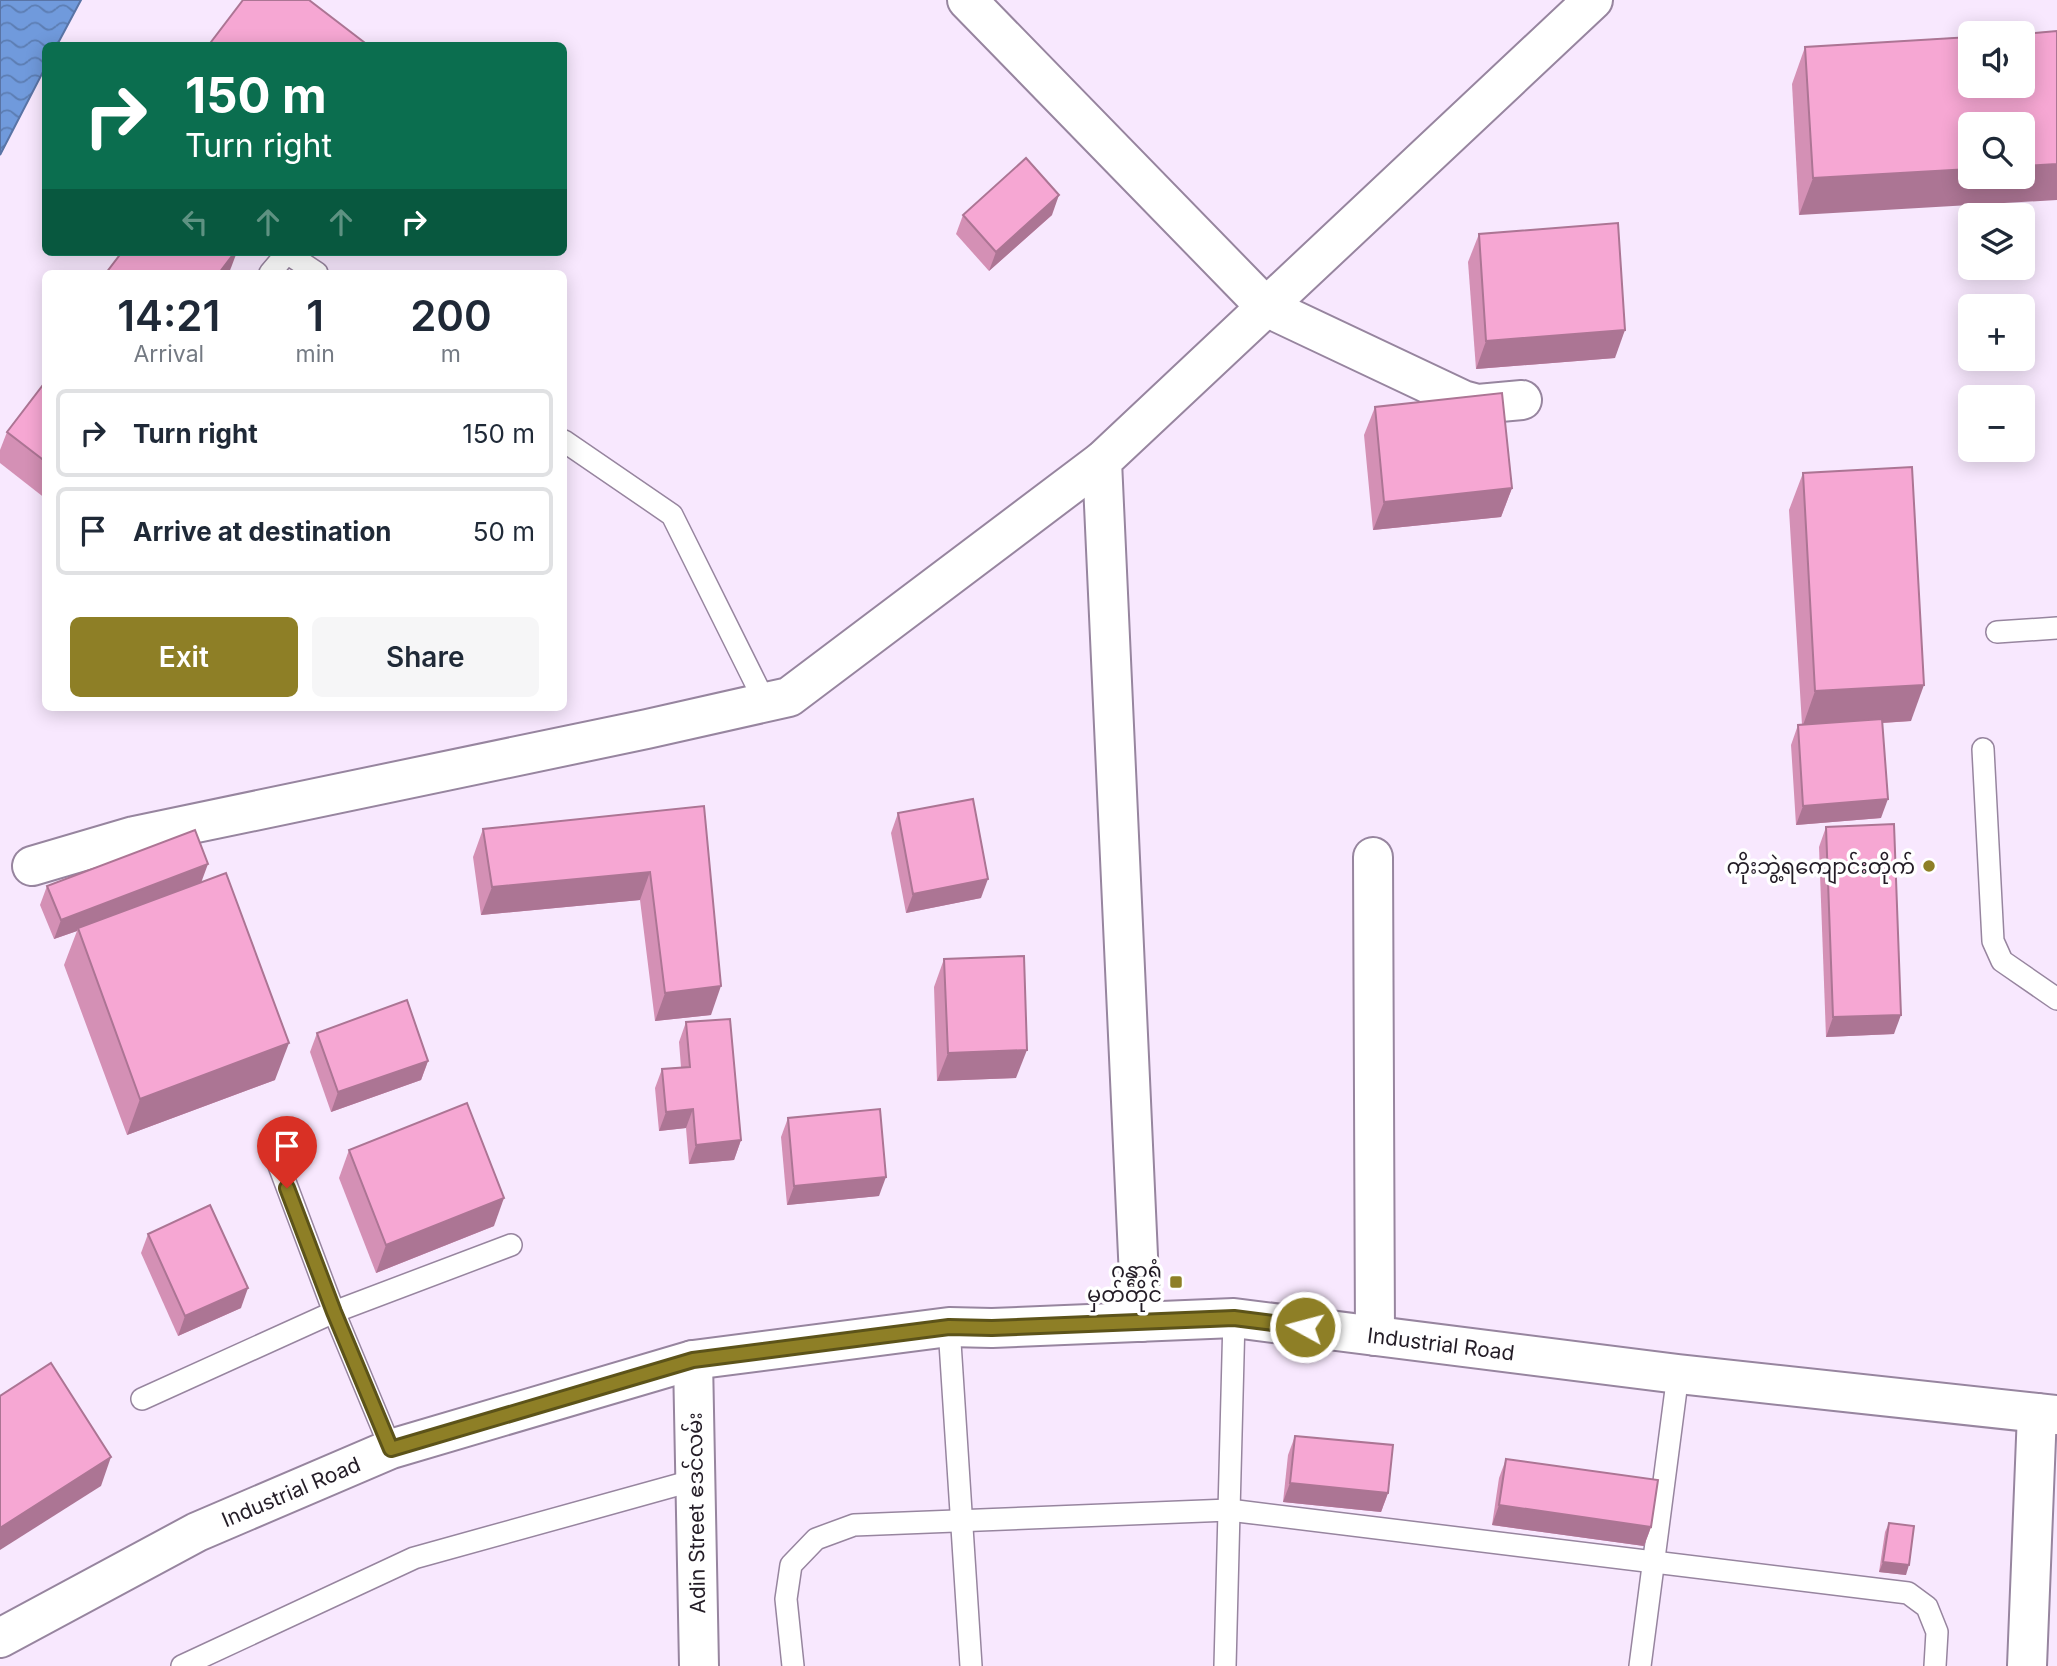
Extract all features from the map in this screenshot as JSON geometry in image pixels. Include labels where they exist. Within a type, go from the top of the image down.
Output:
[{"type":"street","points":[[967,0],[1266,307],[1463,400],[1478,404],[1522,400]]},
{"type":"street","points":[[32,866],[134,836],[789,697],[1102,461],[1592,0]]},
{"type":"street","points":[[1102,461],[1141,1322]]},
{"type":"street","points":[[1373,857],[1375,1336]]},
{"type":"street","name":"Industrial Road","points":[[0,1638],[197,1532],[391,1449],[693,1360],[949,1327],[992,1328],[1234,1318],[1678,1374],[2047,1414]]},
{"type":"street","name":"Adin Street ဧဒင်လမ်း","points":[[693,1360],[699,1666]]},
{"type":"street","points":[[2027,1666],[2047,1414]]},
{"type":"lane","points":[[273,270],[284,256]]},
{"type":"lane","points":[[292,256],[312,270]]},
{"type":"lane","points":[[567,443],[672,515],[765,702]]},
{"type":"lane","points":[[1997,632],[2057,628]]},
{"type":"lane","points":[[1983,749],[1993,941],[2002,961],[2057,999]]},
{"type":"lane","points":[[278,1163],[334,1312],[391,1449]]},
{"type":"lane","points":[[142,1399],[334,1312],[511,1245]]},
{"type":"lane","points":[[1225,1666],[1234,1318]]},
{"type":"lane","points":[[949,1327],[971,1666]]},
{"type":"lane","points":[[1640,1666],[1678,1374]]},
{"type":"lane","points":[[183,1666],[414,1558],[695,1480]]},
{"type":"lane","points":[[793,1666],[786,1599],[792,1565],[816,1539],[854,1525],[1229,1510],[1908,1593],[1927,1607],[1937,1632],[1935,1666]]},
{"type":"water","points":[[0,0],[81,0],[59,42],[42,42],[42,74],[0,155]]},
{"type":"building","points":[[243,0],[309,0],[364,42],[211,42]]},
{"type":"building","points":[[2057,31],[2057,164],[2035,165],[2035,112],[1958,112],[1958,170],[1813,178],[1805,47],[1958,38],[1958,98],[2035,98],[2035,33]]},
{"type":"building","points":[[1026,158],[1059,195],[996,252],[963,215]]},
{"type":"building","points":[[1618,223],[1625,330],[1486,341],[1479,234]]},
{"type":"building","points":[[119,256],[232,256],[221,270],[108,270]]},
{"type":"building","points":[[42,386],[42,459],[7,432]]},
{"type":"building","points":[[1502,393],[1512,488],[1384,502],[1375,407]]},
{"type":"building","points":[[1912,467],[1924,685],[1815,691],[1803,473]]},
{"type":"building","points":[[1882,719],[1888,799],[1803,806],[1798,725]]},
{"type":"building","points":[[973,799],[988,879],[913,894],[898,813]]},
{"type":"building","points":[[704,806],[721,986],[665,993],[650,872],[492,887],[483,829]]},
{"type":"building","points":[[1894,824],[1901,1015],[1833,1017],[1826,827]]},
{"type":"building","points":[[195,830],[208,864],[61,920],[47,886]]},
{"type":"building","points":[[226,873],[289,1043],[140,1099],[78,928]]},
{"type":"building","points":[[1024,956],[1027,1050],[948,1053],[944,959]]},
{"type":"building","points":[[407,1000],[428,1061],[338,1092],[317,1033]]},
{"type":"building","points":[[730,1019],[741,1140],[696,1145],[693,1109],[666,1112],[662,1069],[690,1067],[686,1022]]},
{"type":"building","points":[[467,1103],[504,1198],[386,1245],[349,1150]]},
{"type":"building","points":[[880,1109],[886,1177],[794,1186],[788,1118]]},
{"type":"building","points":[[210,1205],[248,1288],[185,1316],[148,1234]]},
{"type":"building","points":[[51,1363],[111,1457],[0,1528],[0,1396]]},
{"type":"building","points":[[1295,1436],[1393,1445],[1388,1493],[1290,1483]]},
{"type":"building","points":[[1506,1459],[1658,1480],[1651,1527],[1499,1505]]},
{"type":"building","points":[[1889,1523],[1914,1526],[1909,1565],[1883,1562]]},
{"type":"place","name":"ကိုးဘွဲ့ရကျောင်းတိုက်","points":[[1929,866]]},
{"type":"place","name":"ဂန္ဓာရုံ မှတ်တိုင်","points":[[1176,1282]]},
{"type":"route","points":[[287,1188],[334,1312],[391,1449],[693,1360],[949,1327],[992,1328],[1234,1318],[1305,1327]]}]
